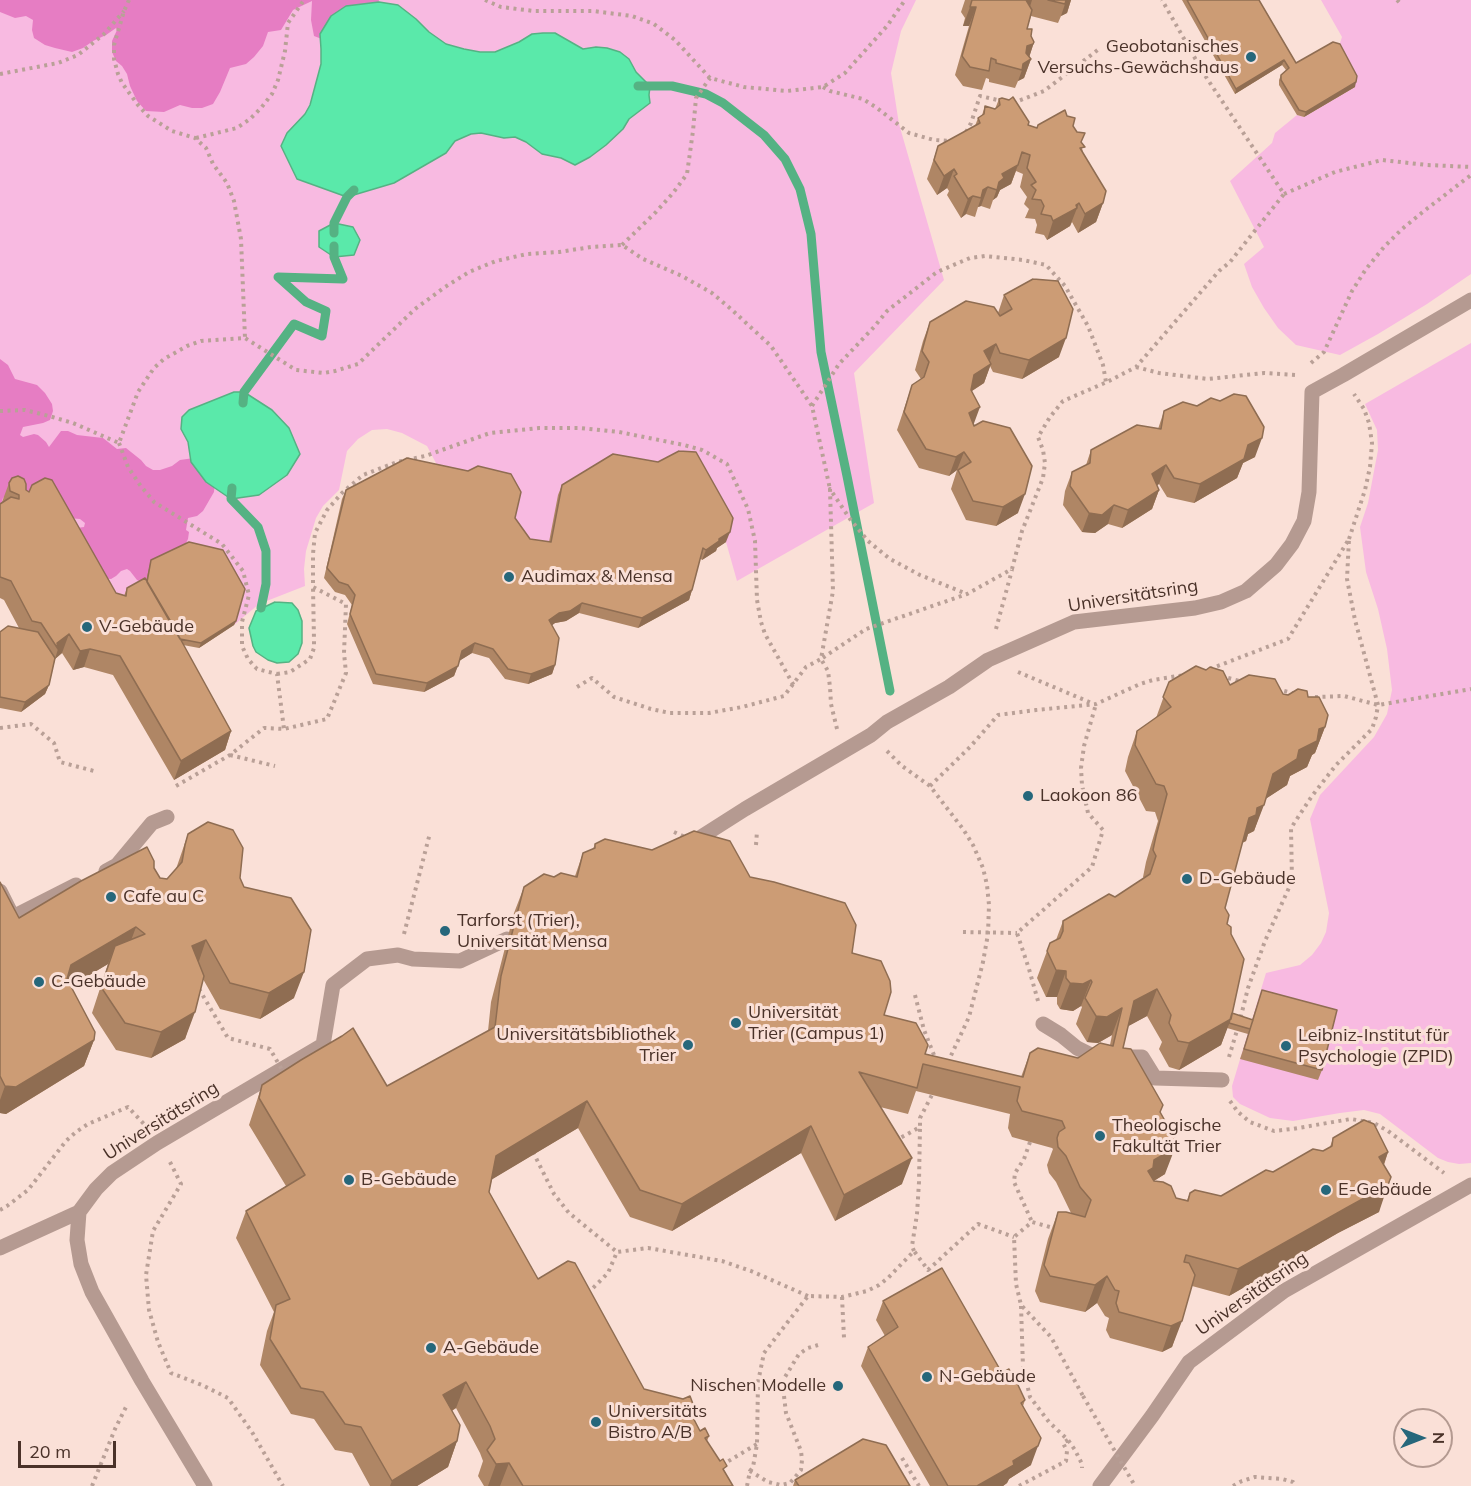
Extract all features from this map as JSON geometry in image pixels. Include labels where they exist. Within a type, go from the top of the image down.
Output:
[{"type":"street","name":"Universitätsring","points":[[679,851],[745,809],[871,735],[887,722],[949,687],[988,660],[1074,622],[1195,608],[1221,602],[1246,591],[1276,565],[1292,544],[1304,521],[1309,492],[1312,392],[1471,300]]},
{"type":"street","points":[[0,891],[13,917],[117,865],[152,823],[167,817]]},
{"type":"street","name":"Universitätsring","points":[[79,1212],[96,1189],[112,1173],[157,1143],[323,1045],[333,985],[367,959],[398,955],[413,959],[460,961],[507,939]]},
{"type":"street","points":[[1043,1024],[1077,1048],[1095,1057],[1142,1056],[1155,1077],[1222,1080]]},
{"type":"street","name":"Universitätsring","points":[[1100,1486],[1189,1362],[1284,1292],[1467,1187]]},
{"type":"street","points":[[0,1248],[79,1212],[77,1240],[81,1264],[92,1293],[142,1382],[205,1486]]},
{"type":"path","points":[[129,0],[114,45],[114,59],[118,74],[128,94],[148,116],[172,131],[195,138],[206,148],[213,164],[227,183],[234,201],[241,239],[245,338]]},
{"type":"path","points":[[195,138],[237,128],[250,119],[272,94],[285,51],[288,23],[303,0]]},
{"type":"path","points":[[485,0],[501,7],[534,11],[593,11],[632,16],[654,24],[675,40],[710,78],[744,87],[787,91],[823,87],[845,73],[887,26],[905,0]]},
{"type":"path","points":[[1162,0],[1204,74],[1284,194]]},
{"type":"path","points":[[0,74],[58,63],[78,55],[104,34],[124,11]]},
{"type":"path","points":[[966,132],[980,96],[1012,103],[1044,92],[1100,50]]},
{"type":"path","points":[[710,78],[696,98],[687,174],[673,193],[622,244],[527,254],[496,261],[470,272],[422,303],[358,364],[335,371],[324,373],[296,370],[245,338],[201,341],[187,346],[164,359],[154,368],[138,392],[119,443],[128,466],[154,502],[222,544],[243,571],[249,595],[243,622],[243,646],[248,659],[257,669],[277,675],[290,672],[310,659],[314,648],[313,554],[315,533],[327,510],[363,475],[490,433],[539,428],[580,428],[619,432],[702,450],[727,464],[748,508],[755,541],[756,586],[761,622],[794,686]]},
{"type":"path","points":[[823,87],[830,91],[863,99],[909,133],[934,140],[960,142]]},
{"type":"path","points":[[1096,704],[988,660],[1022,531],[1043,478],[1046,463],[1038,437],[1050,417],[1063,401],[1136,367],[1219,271],[1230,262],[1284,194],[1335,172],[1382,160],[1471,167]]},
{"type":"path","points":[[1310,364],[1324,352],[1352,291],[1384,247],[1409,223],[1471,175]]},
{"type":"path","points":[[622,244],[644,259],[682,276],[711,293],[731,309],[771,346],[812,406],[830,489],[833,591],[821,659],[828,671],[834,721],[847,749]]},
{"type":"path","points":[[812,406],[839,364],[887,311],[937,272],[970,258],[986,256],[1046,265],[1065,286],[1088,326],[1107,382]]},
{"type":"path","points":[[1136,367],[1159,373],[1208,379],[1264,373],[1295,376],[1302,370]]},
{"type":"path","points":[[1246,682],[1202,672],[1288,639],[1349,539],[1365,490],[1372,443],[1369,423],[1364,409],[1343,375]]},
{"type":"path","points":[[0,411],[25,410],[49,416],[73,423],[119,443]]},
{"type":"path","points":[[830,489],[868,541],[890,559],[920,575],[967,594]]},
{"type":"path","points":[[1349,539],[1347,579],[1354,620],[1378,705],[1372,729],[1336,765],[1291,828],[1292,881],[1265,941],[1248,987],[1222,1080],[1229,1100],[1250,1122],[1274,1131],[1351,1119],[1374,1123],[1467,1187]]},
{"type":"path","points":[[577,687],[592,678],[614,697],[670,713],[709,713],[784,696],[806,668],[866,629],[967,594],[1012,569]]},
{"type":"path","points":[[176,786],[230,755],[264,728],[284,729],[327,719],[346,674],[344,653],[346,604],[313,587]]},
{"type":"path","points":[[277,675],[284,729]]},
{"type":"path","points":[[930,786],[998,716],[1096,704],[1140,684],[1161,678],[1187,675]]},
{"type":"path","points":[[1268,687],[1302,695]]},
{"type":"path","points":[[1313,698],[1344,696],[1378,705],[1471,689]]},
{"type":"path","points":[[963,932],[1017,933],[1092,867],[1103,830],[1088,813],[1081,768],[1084,746],[1096,704]]},
{"type":"path","points":[[0,728],[31,724],[54,743],[60,762],[94,771]]},
{"type":"path","points":[[871,735],[902,766],[930,786],[963,829],[983,868],[987,885],[988,934],[977,988],[969,1017],[946,1066]]},
{"type":"path","points":[[230,755],[275,766]]},
{"type":"path","points":[[674,832],[692,840]]},
{"type":"path","points":[[412,904],[430,833]]},
{"type":"path","points":[[1017,933],[1041,1009],[1043,1024]]},
{"type":"path","points":[[194,980],[228,1038],[270,1049],[286,1077]]},
{"type":"path","points":[[915,995],[924,1030],[938,1067]]},
{"type":"path","points":[[938,1082],[920,1118],[919,1182],[912,1246],[914,1251],[928,1270],[978,1224],[1014,1237]]},
{"type":"path","points":[[0,1210],[28,1190],[66,1141],[88,1124],[128,1107],[151,1132]]},
{"type":"path","points":[[895,1141],[920,1127]]},
{"type":"path","points":[[529,1142],[554,1194],[569,1213],[617,1252],[648,1248],[722,1261],[808,1296],[842,1297],[867,1291],[879,1285],[914,1251]]},
{"type":"path","points":[[1030,1142],[1024,1159],[1015,1173],[1014,1182],[1032,1222]]},
{"type":"path","points":[[167,1156],[181,1184],[153,1230],[146,1275],[149,1310],[158,1341],[171,1373],[228,1398],[252,1432],[284,1486]]},
{"type":"path","points":[[1014,1237],[1032,1222]]},
{"type":"path","points":[[1032,1222],[1058,1229]]},
{"type":"path","points":[[1014,1237],[1016,1284],[1021,1305],[1023,1367],[1030,1397],[1075,1450],[1082,1464],[1083,1475]]},
{"type":"path","points":[[579,1297],[593,1288],[608,1273],[617,1252]]},
{"type":"path","points":[[747,1486],[758,1444],[758,1383],[764,1353],[808,1296]]},
{"type":"path","points":[[842,1297],[844,1338]]},
{"type":"path","points":[[1021,1305],[1051,1337],[1135,1486]]},
{"type":"path","points":[[750,1471],[768,1482],[781,1485],[790,1483],[801,1470],[801,1451],[786,1413],[785,1377],[798,1354],[818,1345]]},
{"type":"path","points":[[92,1486],[115,1429]]},
{"type":"path","points":[[1019,1486],[1066,1461],[1063,1443],[1068,1440]]},
{"type":"path","points":[[721,1465],[758,1444]]},
{"type":"path","points":[[902,1458],[919,1486]]},
{"type":"path","points":[[1233,1486],[1242,1480],[1255,1477],[1282,1479],[1293,1482],[1296,1486]]},
{"type":"shaded area","points":[[0,0],[916,0],[901,31],[891,73],[899,124],[944,280],[854,373],[874,503],[737,581],[726,542],[547,552],[438,467],[427,446],[402,433],[387,429],[372,430],[358,439],[347,451],[339,490],[323,506],[316,518],[306,551],[305,586],[259,604],[234,625],[244,594],[142,602],[120,607],[2,502],[0,518]]},
{"type":"shaded area","points":[[0,0],[379,0],[374,18],[335,44],[314,36],[311,20],[312,1],[293,10],[281,30],[268,32],[263,46],[254,57],[246,64],[230,68],[213,104],[202,108],[180,105],[164,112],[146,111],[137,101],[127,74],[112,52],[112,41],[116,28],[72,52],[55,48],[34,38],[33,20],[26,16],[15,18],[0,12]]},
{"type":"shaded area","points":[[1321,0],[1471,0],[1471,274],[1427,304],[1340,355],[1296,345],[1278,328],[1264,308],[1252,287],[1244,264],[1264,247],[1230,181],[1272,143],[1275,133],[1297,115],[1304,117],[1355,87],[1338,49],[1342,37]]},
{"type":"shaded area","points":[[379,2],[398,5],[446,44],[464,49],[495,52],[532,34],[555,33],[583,49],[596,47],[620,52],[629,59],[636,72],[650,86],[650,103],[629,119],[623,129],[606,145],[575,165],[561,158],[542,154],[515,137],[504,138],[481,133],[471,134],[455,141],[446,153],[394,183],[347,197],[297,179],[281,146],[287,133],[305,114],[310,105],[321,64],[320,34],[331,16],[346,6]]},
{"type":"shaded area","points":[[334,223],[353,227],[360,240],[354,255],[334,257],[319,247],[319,231]]},
{"type":"shaded area","points":[[1471,343],[1471,1163],[1459,1164],[1438,1158],[1380,1114],[1364,1110],[1293,1121],[1270,1118],[1240,1104],[1233,1097],[1232,1086],[1266,973],[1300,965],[1312,955],[1326,932],[1329,913],[1310,819],[1320,795],[1374,737],[1387,714],[1392,690],[1387,649],[1378,609],[1366,572],[1360,527],[1368,503],[1378,450],[1377,430],[1365,404]]},
{"type":"shaded area","points":[[0,359],[8,365],[15,379],[37,385],[52,404],[53,411],[50,420],[23,427],[20,435],[23,437],[38,435],[49,447],[61,431],[103,438],[117,449],[126,448],[153,470],[172,466],[180,460],[194,458],[215,481],[214,492],[203,511],[197,516],[188,518],[186,530],[189,532],[185,545],[144,583],[137,580],[127,569],[111,579],[100,578],[77,528],[84,527],[85,523],[80,519],[68,518],[7,495],[1,504],[0,517]]},
{"type":"shaded area","points":[[234,392],[244,392],[272,410],[289,428],[300,454],[287,475],[259,495],[231,499],[206,482],[191,462],[188,442],[181,429],[182,417],[189,410]]},
{"type":"shaded area","points":[[275,602],[292,603],[298,610],[302,621],[302,643],[298,654],[289,662],[277,663],[268,660],[256,652],[253,646],[249,628],[256,611]]},
{"type":"building","points":[[972,0],[1026,0],[1032,10],[1027,29],[1032,29],[1031,36],[1034,42],[1027,46],[1026,53],[1031,59],[1023,64],[1022,70],[996,63],[996,60],[991,58],[989,71],[970,67],[962,56],[976,7],[970,7]]},
{"type":"building","points":[[1048,0],[1066,0],[1065,4]]},
{"type":"building","name":"Geobotanisches Versuchs-Gewächshaus","points":[[1187,0],[1259,0],[1296,63],[1333,42],[1340,44],[1357,76],[1356,82],[1306,112],[1299,110],[1281,80],[1281,75],[1289,68],[1284,60],[1236,89]]},
{"type":"building","points":[[1013,97],[1029,122],[1028,125],[1037,128],[1038,125],[1065,110],[1067,116],[1075,118],[1073,126],[1077,132],[1085,133],[1081,142],[1085,147],[1080,148],[1106,191],[1103,203],[1085,214],[1079,203],[1076,205],[1077,208],[1053,221],[1051,216],[1041,214],[1044,206],[1041,200],[1032,199],[1036,190],[1031,185],[1036,182],[1027,168],[1030,155],[1022,152],[1018,165],[1002,174],[1004,178],[999,182],[997,190],[988,187],[983,190],[981,198],[973,196],[968,199],[954,176],[957,174],[954,169],[944,176],[934,160],[938,146],[980,123],[978,118],[984,114],[985,106],[995,109],[1000,105],[999,99],[1009,100]]},
{"type":"building","points":[[1033,279],[1058,281],[1073,309],[1066,338],[1029,360],[1000,353],[996,344],[984,351],[991,364],[974,375],[971,390],[980,407],[969,413],[974,426],[983,421],[1010,428],[1032,466],[1025,494],[1003,507],[973,501],[958,470],[971,462],[964,452],[956,457],[926,449],[904,412],[912,385],[924,377],[929,362],[922,351],[930,322],[966,301],[994,307],[1000,316],[1012,309],[1004,295]]},
{"type":"building","points":[[1234,394],[1246,396],[1264,427],[1262,438],[1248,445],[1244,459],[1200,484],[1174,478],[1166,465],[1152,474],[1159,490],[1128,510],[1114,505],[1102,515],[1089,513],[1070,486],[1072,472],[1090,463],[1091,450],[1137,425],[1161,429],[1164,411],[1183,402],[1197,406],[1211,398],[1220,401]]},
{"type":"building","name":"Audimax & Mensa","points":[[679,451],[696,452],[733,518],[730,532],[706,550],[703,548],[692,590],[642,618],[582,603],[570,611],[559,613],[549,620],[559,638],[555,665],[531,674],[508,669],[493,649],[475,643],[462,651],[458,666],[427,683],[376,674],[350,614],[355,595],[348,585],[339,582],[327,568],[346,490],[407,458],[468,471],[478,466],[511,474],[521,492],[515,518],[530,539],[551,542],[562,485],[613,454],[658,462]]},
{"type":"building","name":"V-Gebäude","points":[[18,476],[24,479],[26,490],[29,492],[32,485],[45,478],[52,480],[116,593],[126,596],[127,588],[145,578],[231,731],[181,761],[120,656],[90,649],[80,651],[69,634],[57,643],[58,649],[41,623],[32,621],[11,581],[0,577],[0,504],[11,497],[19,499],[19,495],[10,491],[9,483],[12,478]]},
{"type":"building","name":"V-Gebäude","points":[[189,542],[223,550],[245,589],[236,621],[201,643],[180,639],[147,582],[151,560]]},
{"type":"building","points":[[8,626],[38,632],[55,658],[49,685],[25,702],[0,697],[0,632]]},
{"type":"building","points":[[1196,666],[1206,670],[1210,667],[1223,671],[1230,685],[1249,675],[1275,679],[1283,694],[1288,695],[1298,689],[1307,691],[1308,697],[1319,697],[1328,715],[1325,727],[1319,729],[1317,741],[1299,750],[1297,759],[1273,774],[1264,805],[1257,808],[1256,815],[1249,818],[1225,908],[1229,915],[1227,924],[1231,927],[1231,934],[1244,959],[1231,1019],[1189,1043],[1178,1041],[1169,1023],[1171,1015],[1157,989],[1134,1001],[1123,1048],[1131,1049],[1163,1105],[1160,1112],[1176,1140],[1175,1148],[1154,1160],[1153,1168],[1148,1171],[1154,1181],[1171,1186],[1176,1198],[1188,1201],[1190,1193],[1195,1190],[1221,1196],[1266,1170],[1273,1172],[1313,1149],[1323,1151],[1332,1146],[1333,1138],[1364,1120],[1374,1124],[1388,1152],[1379,1157],[1391,1177],[1388,1185],[1238,1269],[1186,1255],[1184,1262],[1189,1263],[1195,1275],[1182,1321],[1171,1326],[1119,1312],[1116,1303],[1119,1291],[1115,1290],[1107,1276],[1095,1285],[1050,1276],[1044,1265],[1058,1212],[1085,1217],[1091,1200],[1080,1187],[1066,1156],[1058,1147],[1059,1132],[1065,1128],[1062,1121],[1022,1111],[1017,1101],[1020,1087],[923,1064],[917,1088],[859,1072],[912,1158],[844,1195],[811,1126],[682,1204],[640,1190],[587,1101],[496,1156],[489,1192],[538,1279],[568,1261],[575,1263],[644,1389],[683,1399],[690,1396],[693,1404],[688,1408],[700,1431],[705,1428],[709,1436],[705,1438],[720,1461],[723,1459],[727,1466],[723,1469],[733,1486],[523,1486],[509,1463],[496,1464],[487,1450],[495,1439],[466,1382],[443,1395],[460,1425],[457,1441],[392,1481],[361,1427],[345,1424],[323,1392],[301,1388],[270,1339],[276,1305],[290,1299],[246,1211],[305,1175],[259,1098],[262,1085],[353,1028],[387,1086],[495,1027],[501,976],[524,887],[544,874],[554,877],[561,873],[577,877],[583,853],[595,848],[595,844],[605,839],[652,850],[694,831],[730,841],[750,877],[845,903],[856,925],[852,953],[881,961],[890,981],[891,992],[884,1015],[916,1023],[928,1045],[925,1054],[1023,1077],[1030,1053],[1038,1048],[1078,1058],[1100,1043],[1113,1046],[1122,1008],[1107,1017],[1096,1016],[1085,998],[1091,980],[1083,984],[1070,983],[1066,978],[1066,971],[1056,970],[1047,951],[1050,943],[1060,938],[1063,921],[1109,894],[1115,897],[1150,874],[1156,856],[1153,850],[1167,794],[1164,786],[1156,784],[1135,745],[1137,731],[1171,707],[1163,697],[1169,682]]},
{"type":"building","points":[[208,822],[233,830],[243,848],[240,878],[244,887],[291,898],[311,930],[304,972],[269,993],[230,983],[206,940],[192,946],[204,976],[195,1012],[161,1032],[125,1023],[101,987],[115,946],[145,934],[136,927],[71,965],[67,979],[95,1032],[94,1040],[16,1087],[5,1086],[0,1076],[0,882],[19,918],[81,881],[147,847],[160,878],[167,879],[182,862],[188,834]]},
{"type":"building","name":"Leibniz-Institut für Psychologie (ZPID)","points":[[1262,990],[1337,1010],[1322,1070],[1244,1049]]},
{"type":"building","points":[[1232,1013],[1253,1020],[1250,1029],[1229,1023]]},
{"type":"building","name":"N-Gebäude","points":[[942,1268],[1002,1373],[1009,1369],[1025,1400],[1021,1403],[1041,1438],[1038,1446],[1013,1461],[1014,1465],[977,1486],[948,1486],[868,1347],[898,1327],[883,1301]]},
{"type":"building","points":[[863,1439],[886,1445],[910,1486],[799,1486],[795,1480]]},
{"type":"waterway","points":[[638,86],[672,86],[706,94],[723,103],[764,135],[785,159],[800,189],[811,234],[821,352],[890,691]]},
{"type":"waterway","points":[[334,233],[334,223],[347,197],[354,190]]},
{"type":"waterway","points":[[243,403],[244,392],[294,324],[322,336],[326,311],[306,302],[278,277],[343,279],[334,257],[334,246]]},
{"type":"waterway","points":[[232,488],[231,499],[258,527],[266,551],[266,584],[261,608]]},
{"type":"place","name":"Geobotanisches Versuchs-Gewächshaus","points":[[1251,57]]},
{"type":"place","name":"Audimax & Mensa","points":[[509,577]]},
{"type":"place","name":"V-Gebäude","points":[[87,627]]},
{"type":"place","name":"Laokoon 86","points":[[1028,796]]},
{"type":"place","name":"D-Gebäude","points":[[1187,879]]},
{"type":"place","name":"Cafe au C","points":[[111,897]]},
{"type":"place","name":"Tarforst (Trier), Universität Mensa","points":[[445,931]]},
{"type":"place","name":"C-Gebäude","points":[[39,982]]},
{"type":"place","name":"Universität Trier (Campus 1)","points":[[736,1023]]},
{"type":"place","name":"Universitätsbibliothek Trier","points":[[688,1045]]},
{"type":"place","name":"Leibniz-Institut für Psychologie (ZPID)","points":[[1286,1046]]},
{"type":"place","name":"Theologische Fakultät Trier","points":[[1100,1136]]},
{"type":"place","name":"B-Gebäude","points":[[349,1180]]},
{"type":"place","name":"E-Gebäude","points":[[1326,1190]]},
{"type":"place","name":"A-Gebäude","points":[[431,1348]]},
{"type":"place","name":"N-Gebäude","points":[[927,1377]]},
{"type":"place","name":"Nischen Modelle","points":[[838,1386]]},
{"type":"place","name":"Universitäts Bistro A/B","points":[[596,1422]]}]
